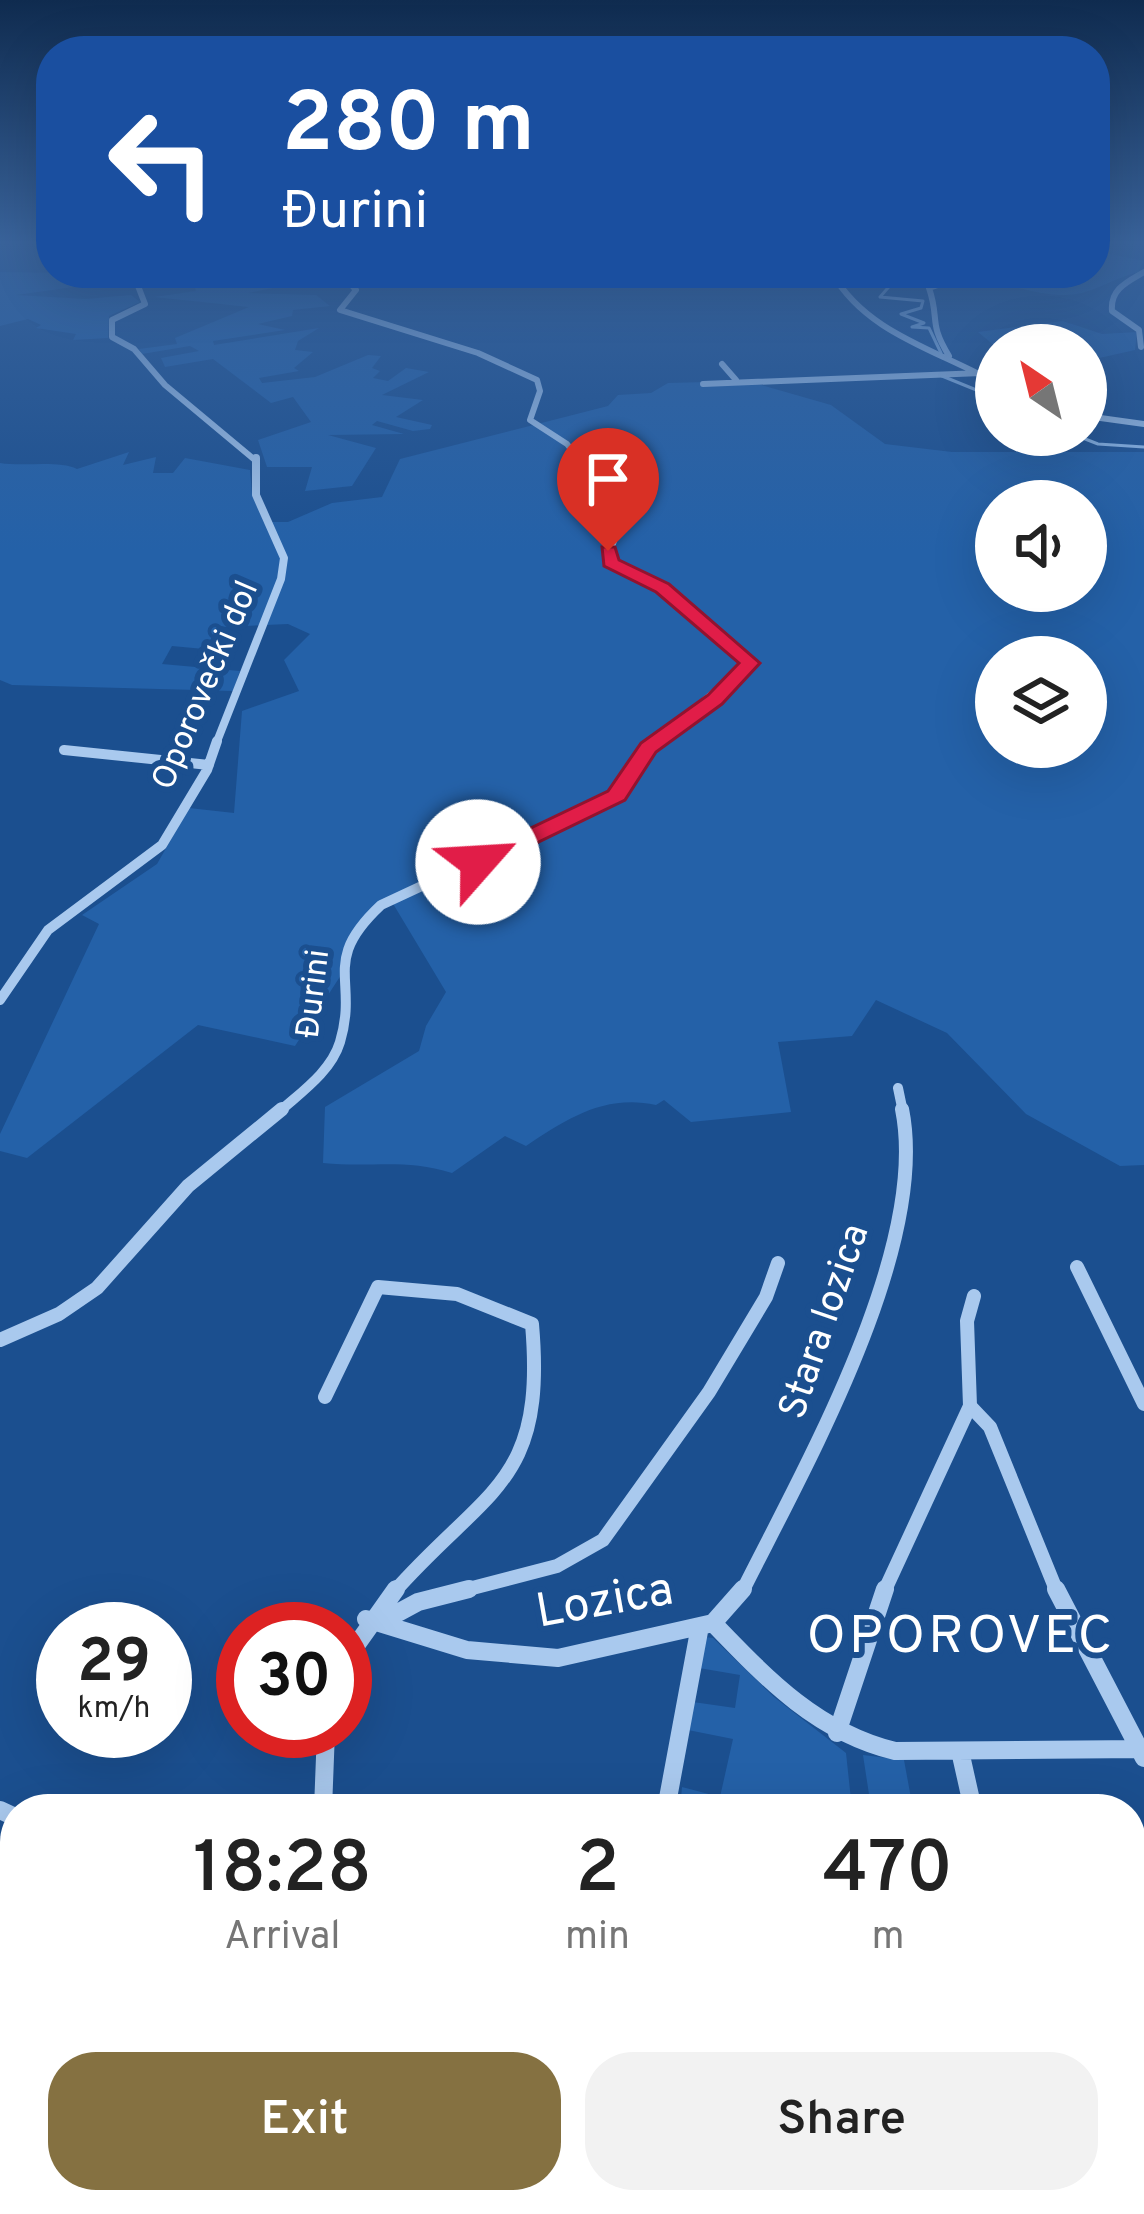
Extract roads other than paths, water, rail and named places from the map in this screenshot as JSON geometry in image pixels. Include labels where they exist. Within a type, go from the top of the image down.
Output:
[{"type":"street","name":"Oporovečki dol","points":[[0,1000],[48,930],[162,845],[209,765],[284,558],[256,495],[256,456],[165,385],[124,344]]},
{"type":"street","name":"Đurini","points":[[0,1340],[59,1314],[97,1288],[188,1186],[233,1154],[323,1072],[340,1042],[345,948],[354,930],[381,905],[617,795],[631,767],[649,748],[715,699],[750,663],[662,588],[607,558],[622,514],[567,444],[530,421],[540,391],[537,380],[450,344]]},
{"type":"street","points":[[923,344],[975,370]]},
{"type":"street","points":[[939,344],[944,355]]},
{"type":"street","points":[[722,364],[736,380]]},
{"type":"street","points":[[703,384],[975,373]]},
{"type":"street","points":[[1107,419],[1144,424]]},
{"type":"street","points":[[64,750],[209,765]]},
{"type":"street","name":"Stara lozica","points":[[706,1625],[739,1597],[849,1378],[908,1184],[910,1149],[898,1088]]},
{"type":"street","points":[[374,1621],[418,1602],[557,1566],[603,1540],[709,1392],[766,1298],[778,1263]]},
{"type":"street","points":[[1077,1267],[1144,1404]]},
{"type":"street","points":[[325,1397],[378,1287],[416,1283],[460,1291],[532,1324],[542,1373],[523,1458],[372,1624]]},
{"type":"street","points":[[836,1733],[871,1620],[970,1406],[967,1322],[974,1297]]},
{"type":"street","points":[[970,1406],[990,1427],[1071,1624],[1142,1752]]},
{"type":"street","name":"Lozica","points":[[374,1621],[467,1650],[558,1658],[706,1625],[805,1713],[836,1733],[895,1751],[1142,1752]]},
{"type":"street","points":[[670,1794],[706,1625]]},
{"type":"street","points":[[960,1751],[970,1794]]},
{"type":"street","points":[[324,1794],[325,1758]]},
{"type":"waterway","points":[[937,344],[941,353]]},
{"type":"waterway","points":[[942,376],[975,389]]},
{"type":"waterway","points":[[1107,445],[1144,447]]},
{"type":"district","name":"OPOROVEC","points":[[961,1638]]}]
